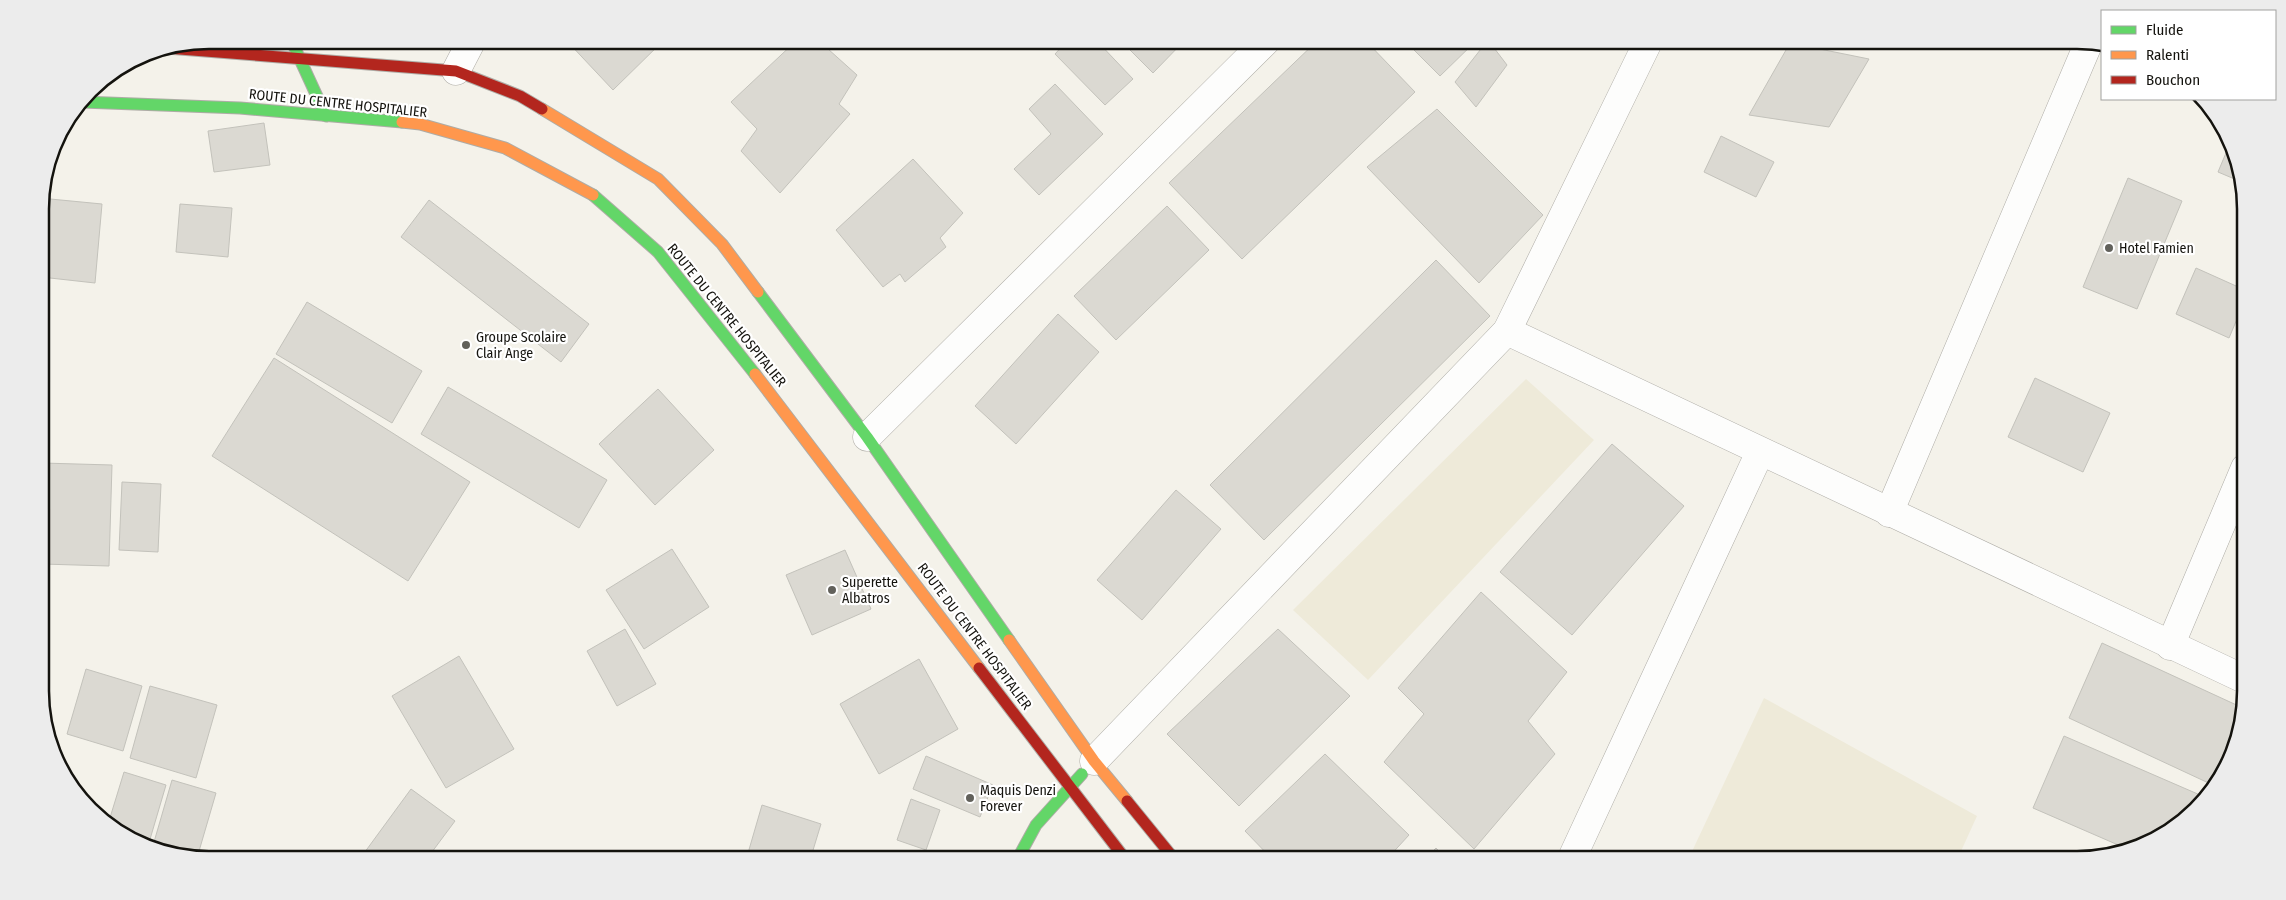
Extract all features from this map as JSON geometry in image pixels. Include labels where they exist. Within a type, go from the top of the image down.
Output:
[{"type":"street","points":[[296,49],[326,116]]},
{"type":"street","points":[[456,71],[467,49]]},
{"type":"street","points":[[866,437],[1258,49]]},
{"type":"street","points":[[1020,851],[1052,806],[1070,786],[1507,331],[1645,49]]},
{"type":"street","points":[[1889,513],[2086,49]]},
{"type":"street","name":"ROUTE DU CENTRE HOSPITALIER","points":[[193,50],[456,71],[520,96],[658,179],[722,244],[866,437],[1094,761],[1168,851]]},
{"type":"street","name":"ROUTE DU CENTRE HOSPITALIER","points":[[90,102],[240,108],[420,124],[505,148],[589,192],[658,252],[762,382],[1119,851]]},
{"type":"street","points":[[1507,331],[2170,646],[2237,676]]},
{"type":"street","points":[[1574,851],[1760,452]]},
{"type":"street","points":[[2170,646],[2237,487]]},
{"type":"shaded area","points":[[1526,379],[1594,440],[1368,680],[1293,610]]},
{"type":"shaded area","points":[[1764,698],[1977,816],[1961,851],[1692,851]]},
{"type":"building","points":[[574,49],[655,49],[613,90]]},
{"type":"building","points":[[787,49],[828,49],[857,75],[839,104],[850,114],[780,193],[741,151],[757,129],[731,102]]},
{"type":"building","points":[[1060,49],[1105,49],[1133,79],[1105,105],[1055,54]]},
{"type":"building","points":[[1129,49],[1176,49],[1153,73]]},
{"type":"building","points":[[1309,49],[1374,49],[1415,92],[1242,259],[1169,183]]},
{"type":"building","points":[[1413,49],[1468,49],[1440,76]]},
{"type":"building","points":[[1481,49],[1495,49],[1507,65],[1476,107],[1455,82]]},
{"type":"building","points":[[1787,49],[1820,49],[1869,59],[1829,127],[1749,115]]},
{"type":"building","points":[[1055,84],[1103,134],[1039,195],[1014,169],[1051,134],[1029,109]]},
{"type":"building","points":[[1437,109],[1543,215],[1479,283],[1367,167]]},
{"type":"building","points":[[264,123],[270,165],[214,172],[208,131]]},
{"type":"building","points":[[1721,136],[1774,162],[1756,197],[1704,172]]},
{"type":"building","points":[[2226,152],[2234,179],[2218,172]]},
{"type":"building","points":[[913,159],[963,213],[940,238],[946,247],[905,282],[900,274],[883,287],[836,230]]},
{"type":"building","points":[[2128,178],[2182,201],[2137,309],[2083,287]]},
{"type":"building","points":[[49,199],[102,204],[95,283],[49,278]]},
{"type":"building","points":[[429,200],[589,324],[561,362],[401,237]]},
{"type":"building","points":[[180,204],[232,208],[228,257],[176,252]]},
{"type":"building","points":[[1167,206],[1209,250],[1116,340],[1074,296]]},
{"type":"building","points":[[1436,260],[1490,316],[1264,540],[1210,485]]},
{"type":"building","points":[[2196,268],[2237,286],[2237,319],[2229,338],[2176,314]]},
{"type":"building","points":[[307,302],[422,371],[392,423],[276,354]]},
{"type":"building","points":[[1058,314],[1099,352],[1016,444],[975,406]]},
{"type":"building","points":[[274,358],[470,482],[408,581],[212,456]]},
{"type":"building","points":[[2035,378],[2110,413],[2083,472],[2008,437]]},
{"type":"building","points":[[448,387],[607,480],[579,528],[421,434]]},
{"type":"building","points":[[658,389],[714,450],[655,505],[599,444]]},
{"type":"building","points":[[1612,444],[1684,506],[1572,635],[1500,572]]},
{"type":"building","points":[[49,463],[112,465],[109,566],[49,564]]},
{"type":"building","points":[[122,482],[161,484],[158,552],[119,550]]},
{"type":"building","points":[[1176,490],[1221,529],[1142,620],[1097,580]]},
{"type":"building","points":[[672,549],[709,607],[644,649],[606,590]]},
{"type":"building","points":[[845,550],[871,609],[812,635],[786,575]]},
{"type":"building","points":[[1481,592],[1567,672],[1528,721],[1555,754],[1474,849],[1384,762],[1424,714],[1398,688]]},
{"type":"building","points":[[625,629],[656,684],[617,706],[587,651]]},
{"type":"building","points":[[1278,629],[1350,696],[1239,806],[1167,734]]},
{"type":"building","points":[[2102,643],[2236,705],[2229,742],[2221,762],[2208,783],[2069,718]]},
{"type":"building","points":[[459,656],[514,749],[446,788],[392,696]]},
{"type":"building","points":[[919,659],[958,729],[879,774],[840,704]]},
{"type":"building","points":[[86,669],[142,686],[123,751],[67,734]]},
{"type":"building","points":[[150,686],[217,705],[196,778],[130,758]]},
{"type":"building","points":[[2064,736],[2198,794],[2174,818],[2157,830],[2119,846],[2033,808]]},
{"type":"building","points":[[1325,754],[1409,835],[1394,851],[1264,851],[1245,831]]},
{"type":"building","points":[[926,756],[993,785],[980,817],[913,789]]},
{"type":"building","points":[[124,772],[166,785],[150,840],[138,835],[110,817]]},
{"type":"building","points":[[172,780],[216,793],[199,851],[154,841]]},
{"type":"building","points":[[411,789],[455,821],[433,851],[366,851]]},
{"type":"building","points":[[911,799],[940,810],[926,850],[897,840]]},
{"type":"building","points":[[762,805],[821,824],[813,851],[749,851]]},
{"type":"traffic: fast","points":[[295,49],[326,116]]},
{"type":"traffic: fast","points":[[90,102],[240,108],[402,122]]},
{"type":"traffic: fast","points":[[593,195],[658,252],[755,374]]},
{"type":"traffic: fast","points":[[758,292],[867,437],[1009,640]]},
{"type":"traffic: fast","points":[[1022,851],[1036,825],[1082,774]]},
{"type":"traffic: slow","points":[[542,109],[658,179],[722,244],[758,292]]},
{"type":"traffic: slow","points":[[402,122],[420,124],[505,148],[593,195]]},
{"type":"traffic: slow","points":[[755,374],[979,668]]},
{"type":"traffic: slow","points":[[1009,640],[1094,761],[1127,801]]},
{"type":"traffic: jam","points":[[191,50],[456,71],[520,96],[542,109]]},
{"type":"traffic: jam","points":[[979,668],[1119,851]]},
{"type":"traffic: jam","points":[[1127,801],[1168,851]]},
{"type":"place","name":"Hotel Famien","points":[[2109,248]]},
{"type":"place","name":"Groupe Scolaire Clair Ange","points":[[466,345]]},
{"type":"place","name":"Superette Albatros","points":[[832,590]]},
{"type":"place","name":"Maquis Denzi Forever","points":[[970,798]]}]
